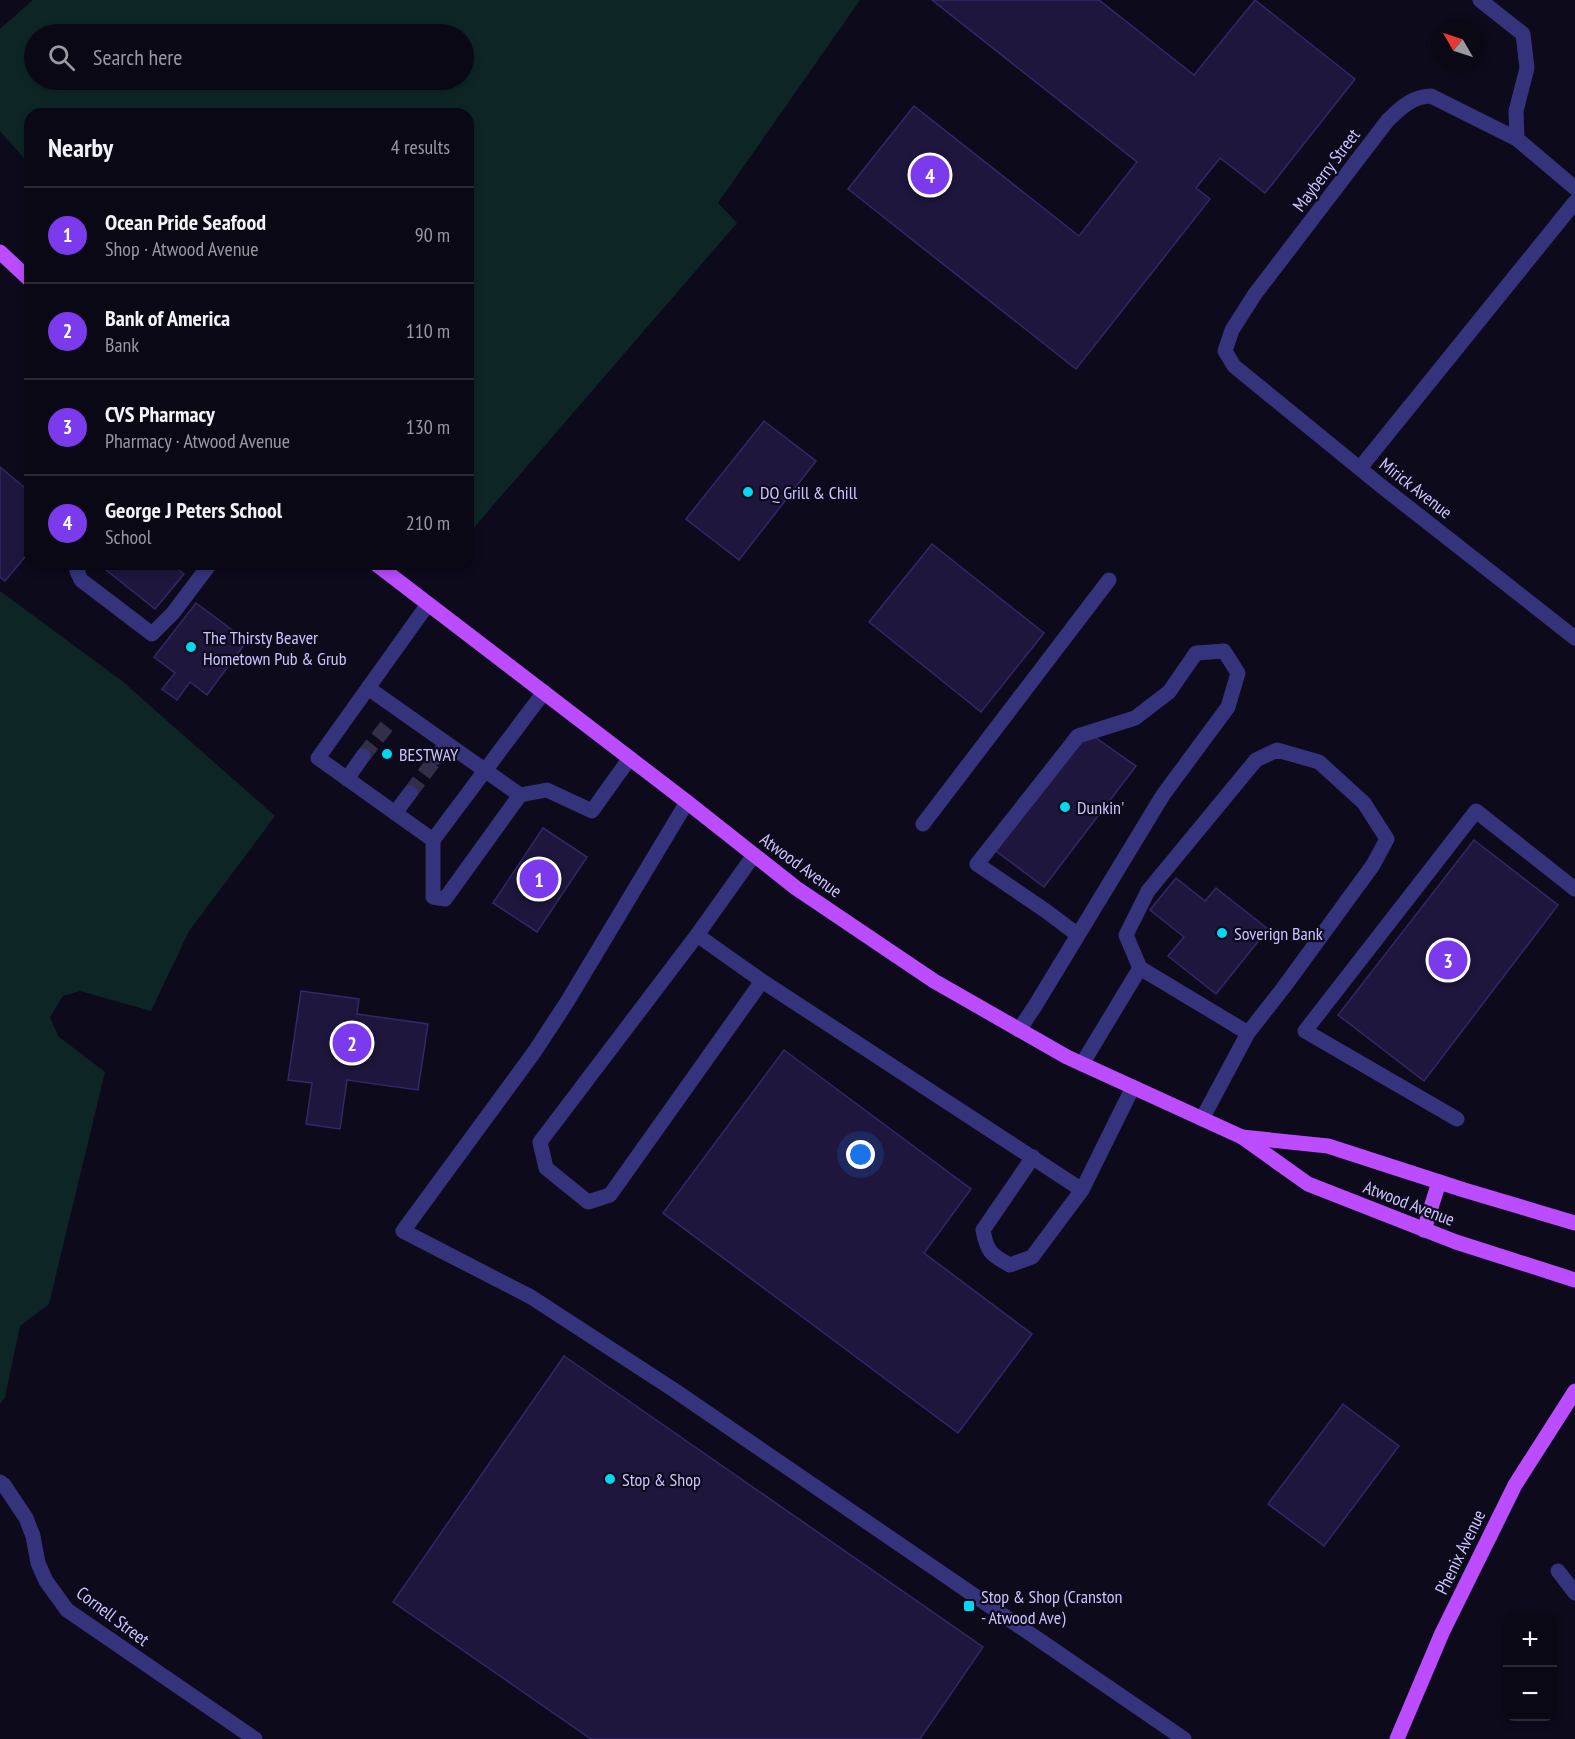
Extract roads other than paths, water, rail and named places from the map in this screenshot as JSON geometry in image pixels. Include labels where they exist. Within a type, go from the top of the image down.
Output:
[{"type":"main road","points":[[0,252],[24,274]]},
{"type":"main road","name":"Atwood Avenue","points":[[384,570],[796,888],[934,981],[1082,1064],[1242,1137],[1308,1184],[1424,1230],[1575,1280]]},
{"type":"main road","name":"Atwood Avenue","points":[[1242,1137],[1328,1146],[1575,1223]]},
{"type":"main road","points":[[1424,1230],[1439,1182]]},
{"type":"main road","name":"Phenix Avenue","points":[[1396,1739],[1442,1633],[1515,1485],[1575,1391]]},
{"type":"street","points":[[1480,0],[1523,34],[1527,68],[1516,111],[1517,139],[1575,188]]},
{"type":"street","name":"Mayberry Street","points":[[1234,366],[1225,351],[1232,330],[1255,294],[1388,120],[1404,105],[1418,97],[1431,96],[1517,139]]},
{"type":"street","points":[[1360,468],[1575,202]]},
{"type":"street","name":"Mirick Avenue","points":[[1234,366],[1575,638]]},
{"type":"street","points":[[78,570],[81,580],[152,634],[173,613],[205,570]]},
{"type":"street","points":[[923,824],[1109,580]]},
{"type":"street","points":[[428,604],[318,758],[433,840]]},
{"type":"street","points":[[1019,1030],[1078,935],[1163,795],[1228,707],[1238,673],[1224,651],[1196,653],[1169,692],[1135,718],[1078,736],[977,864],[1078,935]]},
{"type":"street","points":[[368,688],[394,716],[446,744],[520,795]]},
{"type":"street","points":[[544,693],[433,840],[433,897],[444,899],[520,795],[547,790],[592,811],[630,758]]},
{"type":"street","points":[[437,757],[446,744]]},
{"type":"street","points":[[1202,1119],[1248,1034],[1366,875],[1387,839],[1364,803],[1319,762],[1277,750],[1256,760],[1148,891],[1126,935],[1140,968],[1248,1034]]},
{"type":"street","points":[[347,779],[363,756]]},
{"type":"street","points":[[395,813],[410,793]]},
{"type":"street","points":[[687,802],[573,993],[535,1051],[403,1232],[531,1297],[674,1390],[1184,1739]]},
{"type":"street","points":[[1457,1119],[1305,1031],[1476,811],[1575,889]]},
{"type":"street","points":[[754,855],[697,935],[540,1142],[546,1168],[588,1202],[610,1195],[762,981]]},
{"type":"street","points":[[697,935],[762,981],[1082,1190]]},
{"type":"street","points":[[1082,1064],[1140,968]]},
{"type":"street","points":[[1033,1157],[983,1230],[986,1246],[994,1257],[1010,1265],[1032,1257],[1082,1190],[1133,1087]]},
{"type":"street","name":"Cornell Street","points":[[0,1482],[26,1518],[33,1536],[38,1563],[46,1581],[67,1610],[255,1739]]},
{"type":"street","points":[[1558,1570],[1575,1593]]},
{"type":"tunnel","points":[[363,756],[390,722]]},
{"type":"tunnel","points":[[410,793],[437,757]]},
{"type":"place","name":"George J Peters School","points":[[930,175]]},
{"type":"place","name":"DQ Grill & Chill","points":[[748,492]]},
{"type":"place","name":"The Thirsty Beaver Hometown Pub & Grub","points":[[191,647]]},
{"type":"place","name":"BESTWAY","points":[[387,754]]},
{"type":"place","name":"Dunkin'","points":[[1065,807]]},
{"type":"place","name":"Ocean Pride Seafood","points":[[539,879]]},
{"type":"place","name":"Soverign Bank","points":[[1222,933]]},
{"type":"place","name":"CVS Pharmacy","points":[[1448,960]]},
{"type":"place","name":"Bank of America","points":[[352,1043]]},
{"type":"place","name":"Stop & Shop","points":[[610,1479]]},
{"type":"place","name":"Stop & Shop (Cranston - Atwood Ave)","points":[[969,1606]]}]
